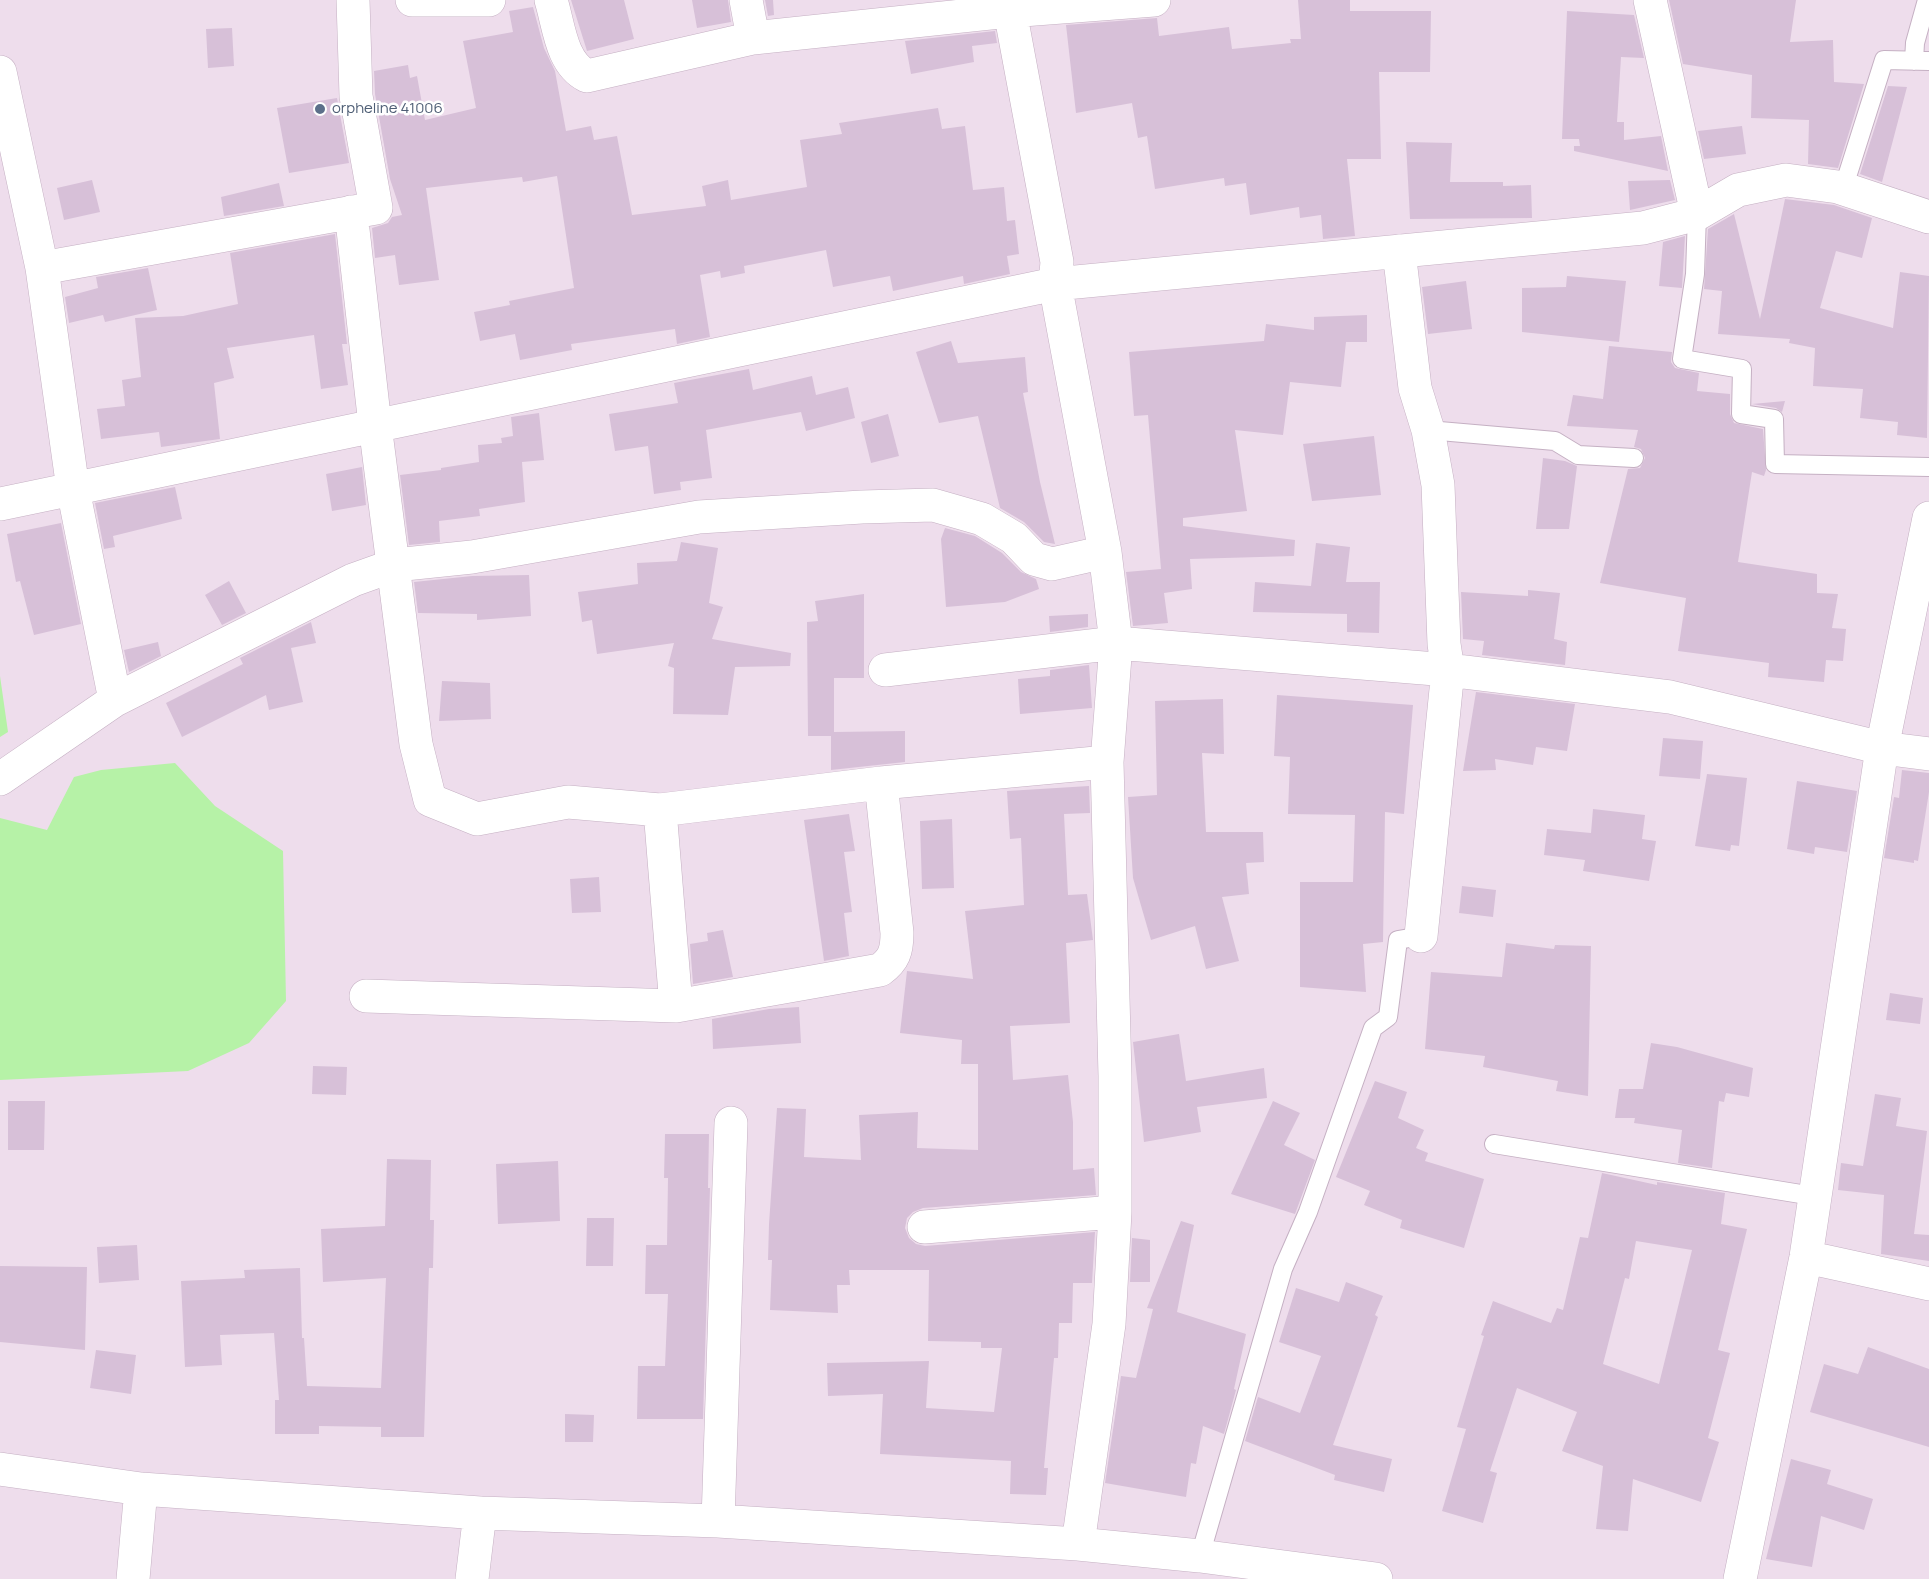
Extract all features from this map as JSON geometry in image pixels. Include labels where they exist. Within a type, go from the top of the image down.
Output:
[{"type":"street","points":[[42,268],[376,208],[356,96],[353,0]]},
{"type":"street","points":[[412,0],[489,0]]},
{"type":"street","points":[[551,0],[567,58],[576,70],[587,76],[753,38],[1009,6],[1154,0]]},
{"type":"street","points":[[746,0],[753,38]]},
{"type":"street","points":[[1650,0],[1697,214]]},
{"type":"street","points":[[1009,6],[1056,262],[1055,284],[1105,552],[1116,643],[1107,762],[1115,1076],[1115,1212],[1109,1324],[1078,1544]]},
{"type":"street","points":[[0,72],[42,268],[73,489],[115,700]]},
{"type":"street","points":[[0,504],[1055,284],[1643,228],[1697,214],[1738,190],[1786,180],[1838,187],[1929,217]]},
{"type":"street","points":[[351,212],[375,425],[395,565],[416,744],[430,800],[477,819],[568,802],[660,810],[881,783],[1107,762]]},
{"type":"street","points":[[1399,251],[1415,388],[1428,430],[1438,484],[1444,644],[1448,670],[1421,936]]},
{"type":"street","points":[[0,780],[115,700],[353,580],[395,565],[472,556],[699,517],[933,505],[982,519],[1014,538],[1034,559],[1052,564],[1105,552]]},
{"type":"street","points":[[1740,1579],[1806,1257],[1813,1196],[1882,748],[1929,518]]},
{"type":"street","points":[[885,670],[1116,643],[1448,670],[1670,697],[1882,748],[1929,754]]},
{"type":"street","points":[[366,996],[676,1006],[880,970],[892,962],[897,948],[881,783]]},
{"type":"street","points":[[660,810],[676,1006]]},
{"type":"street","points":[[718,1521],[731,1123]]},
{"type":"street","points":[[924,1227],[1115,1212]]},
{"type":"street","points":[[1806,1257],[1929,1284]]},
{"type":"street","points":[[0,1469],[141,1490],[480,1512],[718,1521],[1078,1544],[1200,1556],[1247,1572],[1376,1579]]},
{"type":"street","points":[[133,1579],[141,1490]]},
{"type":"street","points":[[472,1579],[480,1512]]},
{"type":"lane","points":[[1838,187],[1845,183],[1884,60],[1922,61],[1915,43],[1927,0]]},
{"type":"lane","points":[[1697,214],[1695,274],[1682,359],[1742,369],[1741,414],[1774,419],[1775,464],[1929,467]]},
{"type":"lane","points":[[1428,430],[1556,441],[1578,454],[1634,458]]},
{"type":"lane","points":[[1200,1556],[1283,1269],[1308,1212],[1372,1028],[1388,1017],[1398,940],[1421,936]]},
{"type":"lane","points":[[1494,1144],[1813,1196]]},
{"type":"shaded area","points":[[0,0],[1929,0],[1929,1579],[0,1579]]},
{"type":"shaded area","points":[[0,676],[8,732],[0,737]]},
{"type":"shaded area","points":[[175,763],[215,806],[283,851],[286,1001],[249,1043],[188,1071],[0,1080],[0,818],[47,830],[74,777],[101,770]]},
{"type":"building","points":[[571,0],[624,0],[634,39],[587,51]]},
{"type":"building","points":[[692,0],[728,0],[731,22],[697,28]]},
{"type":"building","points":[[765,0],[773,0],[774,15],[768,16]]},
{"type":"building","points":[[1298,0],[1350,0],[1350,11],[1431,11],[1430,72],[1379,72],[1381,159],[1347,159],[1355,236],[1323,239],[1321,215],[1300,218],[1299,207],[1250,215],[1246,183],[1225,186],[1224,178],[1155,189],[1147,136],[1138,138],[1132,103],[1076,113],[1066,25],[1157,18],[1159,36],[1229,27],[1232,49],[1291,43],[1290,39],[1301,39]]},
{"type":"building","points":[[1669,0],[1796,0],[1790,42],[1833,40],[1834,82],[1864,84],[1838,168],[1808,164],[1809,120],[1751,118],[1752,75],[1683,64]]},
{"type":"building","points":[[533,7],[544,48],[555,71],[566,131],[591,126],[594,140],[617,136],[632,215],[706,206],[702,186],[728,180],[731,200],[807,187],[800,140],[842,134],[839,123],[938,108],[942,129],[965,126],[973,190],[1004,187],[1007,221],[1015,220],[1019,254],[1007,256],[1010,274],[964,284],[963,276],[893,291],[890,276],[833,287],[826,250],[744,266],[745,273],[721,278],[720,271],[700,275],[710,337],[677,344],[675,329],[571,344],[572,350],[520,360],[515,334],[480,341],[474,312],[510,305],[509,301],[574,288],[557,176],[523,182],[522,177],[426,188],[439,280],[399,285],[395,255],[375,258],[372,228],[388,223],[392,217],[402,215],[390,179],[375,94],[374,71],[408,65],[410,78],[417,76],[425,120],[476,108],[463,41],[513,32],[509,11]]},
{"type":"building","points":[[1567,11],[1634,15],[1644,58],[1621,57],[1617,122],[1624,122],[1624,140],[1661,136],[1668,171],[1574,151],[1574,146],[1580,146],[1579,139],[1562,139]]},
{"type":"building","points":[[232,28],[234,66],[208,68],[206,29]]},
{"type":"building","points":[[995,31],[997,43],[972,46],[974,62],[911,74],[905,41]]},
{"type":"building","points":[[1888,86],[1907,87],[1882,182],[1860,174]]},
{"type":"building","points":[[337,98],[349,163],[289,173],[277,108]]},
{"type":"building","points":[[1742,126],[1746,154],[1704,159],[1698,131]]},
{"type":"building","points":[[1406,142],[1452,143],[1450,182],[1503,182],[1503,186],[1531,185],[1532,218],[1410,219]]},
{"type":"building","points":[[92,180],[100,212],[64,220],[57,188]]},
{"type":"building","points":[[1670,180],[1675,200],[1630,210],[1628,181]]},
{"type":"building","points":[[279,183],[284,206],[224,216],[221,197]]},
{"type":"building","points":[[1785,199],[1834,205],[1872,218],[1862,258],[1836,251],[1820,308],[1893,328],[1900,272],[1929,276],[1927,438],[1897,435],[1898,422],[1860,418],[1863,389],[1813,386],[1815,348],[1789,343],[1790,339],[1718,334],[1722,291],[1704,289],[1708,229],[1734,214],[1760,319]]},
{"type":"building","points":[[335,234],[347,344],[342,344],[348,385],[321,389],[314,335],[227,348],[234,378],[214,383],[220,439],[161,447],[159,432],[101,439],[97,409],[125,406],[122,380],[141,377],[135,318],[183,316],[238,304],[230,253]]},
{"type":"building","points":[[1685,236],[1682,288],[1659,286],[1663,242]]},
{"type":"building","points":[[148,268],[157,310],[105,322],[103,315],[69,323],[65,297],[98,288],[96,277]]},
{"type":"building","points":[[1567,276],[1626,281],[1619,342],[1522,332],[1522,288],[1566,287]]},
{"type":"building","points":[[1466,281],[1472,329],[1428,334],[1422,287]]},
{"type":"building","points":[[1367,315],[1367,342],[1346,342],[1341,387],[1290,382],[1283,435],[1235,430],[1247,511],[1183,518],[1183,526],[1295,540],[1294,556],[1190,559],[1192,589],[1164,593],[1168,623],[1133,626],[1126,572],[1161,569],[1148,415],[1134,416],[1129,352],[1264,341],[1266,324],[1314,330],[1314,317]]},
{"type":"building","points":[[951,341],[958,363],[1025,357],[1028,392],[1023,393],[1040,482],[1055,544],[1044,542],[1024,522],[1000,508],[978,416],[939,423],[916,352]]},
{"type":"building","points":[[1609,346],[1672,352],[1671,362],[1675,368],[1699,373],[1697,391],[1730,394],[1730,414],[1734,423],[1763,429],[1766,470],[1764,476],[1752,472],[1738,562],[1817,574],[1817,593],[1838,594],[1832,628],[1846,629],[1843,661],[1826,660],[1824,682],[1768,677],[1769,663],[1678,651],[1686,598],[1600,583],[1628,469],[1640,468],[1645,458],[1641,449],[1634,447],[1638,430],[1567,426],[1573,395],[1603,399]]},
{"type":"building","points":[[749,369],[753,390],[812,376],[816,395],[848,387],[855,418],[806,431],[801,412],[706,430],[712,478],[680,482],[681,490],[654,494],[648,446],[615,451],[609,414],[678,403],[674,383]]},
{"type":"building","points":[[1785,401],[1782,412],[1776,408],[1752,404]]},
{"type":"building","points":[[539,413],[544,460],[522,462],[525,502],[479,509],[480,516],[439,521],[440,542],[409,545],[400,475],[479,462],[478,445],[502,443],[501,438],[513,436],[511,417]]},
{"type":"building","points":[[888,414],[899,456],[871,463],[861,422]]},
{"type":"building","points":[[1374,436],[1381,495],[1312,501],[1303,444]]},
{"type":"building","points":[[1543,458],[1565,461],[1577,466],[1569,529],[1536,529]]},
{"type":"building","points":[[362,467],[366,505],[332,511],[326,474]]},
{"type":"building","points":[[175,487],[182,519],[113,536],[115,547],[104,549],[95,503]]},
{"type":"building","points":[[61,523],[81,624],[34,635],[20,581],[16,582],[7,534]]},
{"type":"building","points":[[945,528],[975,536],[1002,553],[1021,572],[1036,579],[1039,589],[1005,602],[946,607],[941,539]]},
{"type":"building","points":[[681,542],[718,548],[709,603],[723,607],[712,639],[791,653],[790,666],[735,667],[728,715],[673,714],[674,668],[668,666],[674,643],[597,654],[592,620],[582,622],[578,592],[638,584],[637,563],[677,561]]},
{"type":"building","points":[[1316,543],[1350,547],[1346,582],[1380,582],[1379,633],[1347,632],[1347,614],[1253,612],[1255,582],[1311,586]]},
{"type":"building","points":[[529,575],[531,616],[477,620],[477,614],[418,613],[414,582],[472,576]]},
{"type":"building","points":[[229,581],[246,613],[222,625],[205,595]]},
{"type":"building","points":[[1528,590],[1560,593],[1554,639],[1567,642],[1565,665],[1482,655],[1484,641],[1463,639],[1461,592],[1528,596]]},
{"type":"building","points":[[864,594],[864,678],[834,678],[834,732],[905,731],[905,762],[831,770],[831,736],[808,736],[807,622],[818,621],[815,601]]},
{"type":"building","points":[[1088,614],[1088,627],[1050,632],[1049,616]]},
{"type":"building","points":[[311,622],[316,643],[291,648],[303,702],[269,710],[266,695],[182,737],[166,703],[243,664],[240,658]]},
{"type":"building","points":[[158,642],[161,656],[129,672],[124,650]]},
{"type":"building","points":[[1089,665],[1092,708],[1020,714],[1018,679],[1050,676],[1050,670]]},
{"type":"building","points":[[442,681],[490,683],[491,719],[439,721]]},
{"type":"building","points":[[1476,692],[1575,704],[1567,751],[1536,747],[1533,765],[1495,759],[1496,770],[1463,771]]},
{"type":"building","points":[[1277,695],[1413,705],[1404,814],[1385,812],[1383,942],[1363,944],[1366,992],[1300,987],[1300,882],[1353,882],[1355,815],[1288,814],[1290,757],[1274,756]]},
{"type":"building","points":[[1223,699],[1224,754],[1202,753],[1206,832],[1263,832],[1264,862],[1246,863],[1249,894],[1222,897],[1239,961],[1206,969],[1195,926],[1151,940],[1133,878],[1128,797],[1157,795],[1155,701]]},
{"type":"building","points":[[1663,738],[1703,741],[1700,779],[1659,776]]},
{"type":"building","points":[[1902,770],[1929,773],[1929,792],[1918,861],[1914,860],[1914,863],[1884,858],[1894,797],[1899,798]]},
{"type":"building","points":[[1707,774],[1747,778],[1739,846],[1731,845],[1730,851],[1695,846]]},
{"type":"building","points":[[1797,781],[1857,791],[1847,852],[1815,847],[1814,854],[1787,849]]},
{"type":"building","points":[[1089,786],[1090,813],[1064,814],[1068,895],[1087,894],[1093,940],[1066,943],[1070,1023],[1010,1026],[1013,1080],[1068,1075],[1073,1122],[1073,1170],[1094,1168],[1096,1195],[923,1208],[913,1212],[907,1218],[905,1228],[909,1238],[916,1244],[925,1246],[1095,1232],[1092,1283],[1073,1283],[1072,1323],[1059,1323],[1058,1358],[1054,1358],[1044,1468],[1048,1468],[1046,1495],[1010,1494],[1011,1461],[880,1454],[883,1394],[828,1396],[827,1363],[929,1361],[926,1408],[994,1412],[1002,1348],[981,1348],[981,1342],[928,1341],[929,1270],[849,1270],[850,1285],[837,1285],[838,1313],[770,1310],[772,1260],[768,1260],[769,1224],[777,1108],[806,1109],[804,1157],[861,1160],[859,1115],[918,1112],[917,1148],[978,1150],[978,1064],[961,1064],[962,1040],[900,1033],[907,971],[973,979],[965,911],[1024,905],[1021,838],[1010,839],[1007,791]]},
{"type":"building","points":[[1593,809],[1645,815],[1642,839],[1656,841],[1649,881],[1583,871],[1585,860],[1544,855],[1547,829],[1591,833]]},
{"type":"building","points":[[849,814],[855,851],[844,852],[852,912],[844,913],[849,956],[824,961],[804,820]]},
{"type":"building","points":[[952,819],[954,888],[922,889],[920,821]]},
{"type":"building","points":[[599,877],[601,912],[572,913],[570,879]]},
{"type":"building","points":[[1462,886],[1496,890],[1493,917],[1459,913]]},
{"type":"building","points":[[723,930],[733,977],[693,984],[690,944],[708,941],[707,933]]},
{"type":"building","points":[[1506,943],[1554,949],[1555,945],[1591,946],[1588,1096],[1556,1091],[1558,1081],[1483,1067],[1485,1056],[1425,1049],[1431,972],[1502,977]]},
{"type":"building","points":[[1890,993],[1923,998],[1920,1024],[1886,1020]]},
{"type":"building","points":[[799,1007],[801,1043],[713,1049],[712,1019],[769,1009]]},
{"type":"building","points":[[1179,1034],[1186,1081],[1264,1068],[1267,1098],[1197,1107],[1201,1132],[1144,1142],[1133,1042]]},
{"type":"building","points":[[1651,1043],[1677,1047],[1753,1068],[1749,1097],[1726,1093],[1724,1102],[1719,1101],[1712,1168],[1678,1163],[1682,1130],[1634,1123],[1635,1118],[1615,1118],[1619,1089],[1643,1089]]},
{"type":"building","points":[[313,1066],[347,1067],[346,1095],[312,1094]]},
{"type":"building","points":[[1375,1081],[1407,1092],[1398,1118],[1424,1130],[1416,1148],[1428,1153],[1425,1161],[1484,1179],[1464,1248],[1400,1228],[1402,1220],[1364,1205],[1370,1191],[1336,1177]]},
{"type":"building","points":[[1875,1094],[1901,1098],[1896,1126],[1927,1131],[1914,1234],[1929,1235],[1929,1261],[1881,1254],[1884,1195],[1838,1190],[1841,1163],[1863,1166]]},
{"type":"building","points":[[8,1101],[45,1101],[44,1150],[8,1150]]},
{"type":"building","points":[[1273,1101],[1300,1113],[1284,1145],[1315,1160],[1295,1214],[1231,1194]]},
{"type":"building","points":[[665,1134],[709,1134],[708,1188],[710,1188],[703,1419],[637,1419],[638,1366],[665,1366],[668,1294],[645,1294],[646,1245],[667,1245],[668,1178],[664,1178]]},
{"type":"building","points":[[387,1159],[431,1160],[430,1220],[434,1220],[433,1268],[429,1268],[424,1437],[381,1437],[381,1427],[319,1426],[319,1434],[275,1434],[275,1400],[279,1400],[274,1333],[220,1335],[222,1365],[185,1367],[181,1281],[245,1278],[244,1270],[300,1268],[302,1338],[304,1338],[307,1386],[381,1388],[386,1278],[323,1282],[321,1229],[385,1226]]},
{"type":"building","points":[[558,1161],[560,1221],[498,1224],[496,1164]]},
{"type":"building","points":[[1602,1173],[1657,1185],[1657,1182],[1725,1193],[1721,1224],[1747,1229],[1718,1350],[1730,1353],[1708,1438],[1719,1442],[1701,1502],[1633,1479],[1628,1531],[1596,1529],[1603,1466],[1562,1451],[1577,1412],[1517,1388],[1490,1471],[1497,1473],[1483,1523],[1442,1511],[1466,1429],[1457,1427],[1484,1336],[1481,1335],[1493,1301],[1551,1323],[1557,1308],[1563,1310],[1580,1237],[1588,1238]],"holes":[[[1636,1241],[1692,1250],[1659,1384],[1603,1364],[1625,1278],[1629,1279]]]},
{"type":"building","points":[[587,1218],[614,1218],[613,1266],[586,1266]]},
{"type":"building","points":[[1181,1221],[1194,1225],[1177,1312],[1246,1334],[1234,1389],[1236,1390],[1224,1434],[1203,1426],[1196,1464],[1191,1463],[1186,1497],[1105,1483],[1121,1376],[1136,1378],[1153,1309],[1147,1308]]},
{"type":"building","points":[[1132,1238],[1150,1240],[1150,1282],[1130,1282]]},
{"type":"building","points":[[137,1245],[139,1280],[99,1283],[97,1247]]},
{"type":"building","points":[[0,1266],[87,1267],[85,1350],[0,1342]]},
{"type":"building","points":[[1346,1282],[1383,1296],[1375,1315],[1378,1317],[1333,1445],[1392,1459],[1384,1492],[1334,1480],[1335,1475],[1245,1441],[1258,1397],[1300,1413],[1321,1356],[1279,1342],[1296,1288],[1339,1302]]},
{"type":"building","points":[[1868,1347],[1929,1369],[1929,1447],[1810,1412],[1824,1364],[1858,1374]]},
{"type":"building","points":[[96,1350],[136,1355],[131,1394],[90,1388]]},
{"type":"building","points":[[565,1414],[594,1415],[593,1442],[565,1442]]},
{"type":"building","points":[[1791,1459],[1831,1470],[1827,1484],[1873,1499],[1864,1530],[1821,1516],[1812,1567],[1766,1559]]},
{"type":"place","name":"orpheline 41006","points":[[320,109]]}]
